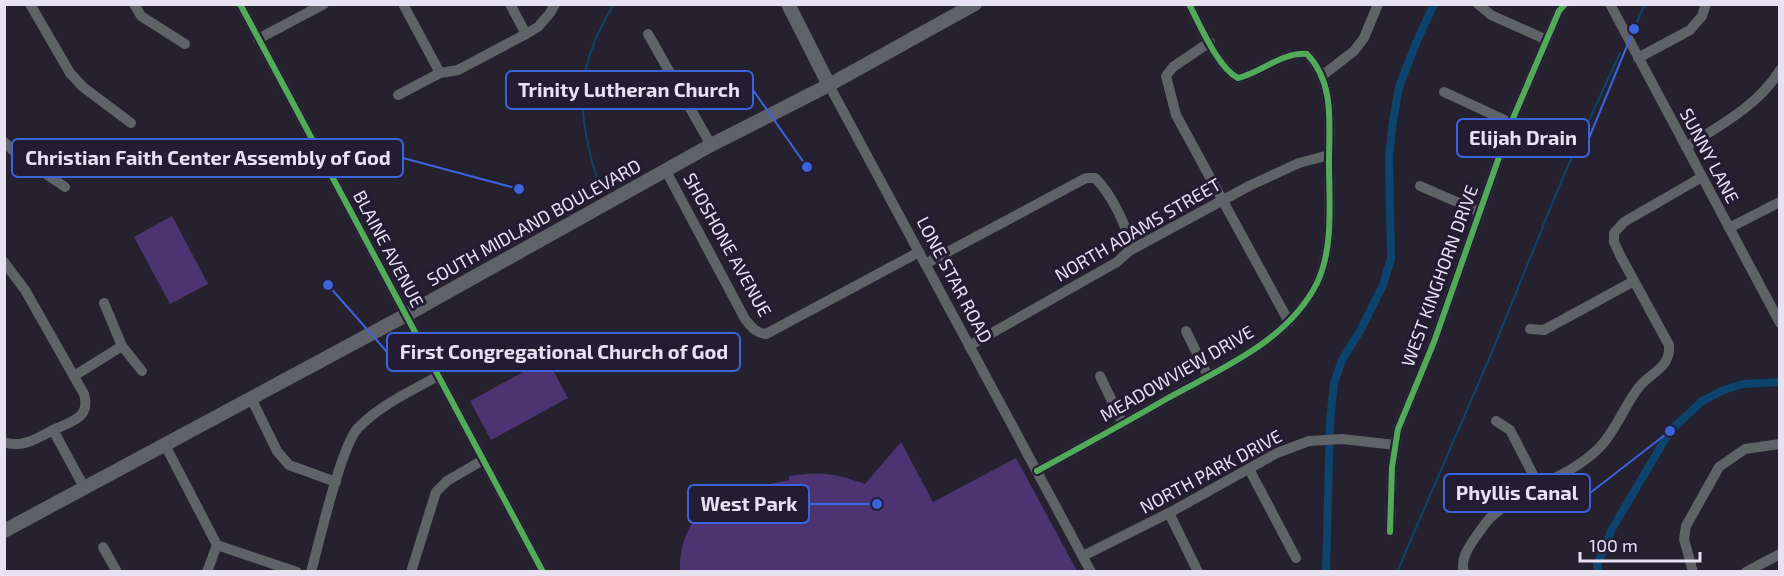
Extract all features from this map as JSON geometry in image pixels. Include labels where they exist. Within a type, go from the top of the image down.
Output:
[{"type":"main road","name":"LONE STAR ROAD","points":[[788,4],[829,84]]},
{"type":"main road","name":"SOUTH MIDLAND BOULEVARD","points":[[4,531],[406,315],[711,145],[829,84],[969,6]]},
{"type":"street","points":[[30,4],[70,73],[83,87],[131,123]]},
{"type":"street","points":[[134,4],[141,16],[185,44]]},
{"type":"street","name":"BLAINE AVENUE","points":[[240,4],[543,572]]},
{"type":"street","points":[[258,39],[324,4]]},
{"type":"street","points":[[403,4],[440,73]]},
{"type":"street","points":[[510,4],[526,34]]},
{"type":"street","points":[[398,95],[440,73],[458,70],[526,34],[538,27],[555,4]]},
{"type":"street","points":[[1189,4],[1223,64],[1230,74],[1238,78],[1253,74],[1288,55],[1297,53],[1307,54],[1323,75],[1354,51],[1364,38],[1378,4]]},
{"type":"street","points":[[1478,4],[1491,15],[1547,40]]},
{"type":"street","name":"WEST KINGHORN DRIVE","points":[[1390,532],[1392,467],[1398,429],[1434,342],[1511,123],[1559,11],[1565,4]]},
{"type":"street","name":"SUNNY LANE","points":[[1610,4],[1779,319]]},
{"type":"street","points":[[1638,58],[1690,30],[1701,16],[1706,4]]},
{"type":"street","points":[[648,34],[711,145]]},
{"type":"street","points":[[1210,42],[1173,67],[1166,76],[1176,115],[1289,322]]},
{"type":"street","points":[[1686,147],[1729,120],[1751,101],[1779,70]]},
{"type":"street","name":"MEADOWVIEW DRIVE","points":[[1037,471],[1252,351],[1289,322],[1303,307],[1318,281],[1329,237],[1329,101],[1323,75]]},
{"type":"street","name":"LONE STAR ROAD","points":[[829,84],[1091,572]]},
{"type":"street","points":[[1444,92],[1511,123]]},
{"type":"street","points":[[4,142],[17,154],[65,187]]},
{"type":"street","name":"NORTH ADAMS STREET","points":[[969,346],[1118,262],[1129,251],[1222,201],[1299,163],[1329,156]]},
{"type":"street","name":"SHOSHONE AVENUE","points":[[666,171],[745,319],[755,331],[760,333],[766,334],[919,252]]},
{"type":"street","points":[[1463,570],[1467,549],[1490,518],[1519,498],[1587,459],[1600,447],[1639,387],[1665,363],[1670,355],[1669,345],[1614,242],[1614,232],[1624,222],[1702,177]]},
{"type":"street","points":[[925,264],[1086,178],[1095,178],[1105,187],[1131,242],[1129,251]]},
{"type":"street","name":"WEST KINGHORN DRIVE","points":[[1420,186],[1480,212]]},
{"type":"street","points":[[1729,228],[1779,202]]},
{"type":"street","points":[[4,262],[25,290],[87,403],[84,412],[77,419],[30,442],[18,445],[4,442]]},
{"type":"street","points":[[1530,329],[1544,330],[1634,280]]},
{"type":"street","points":[[104,303],[122,346],[142,371]]},
{"type":"street","name":"MEADOWVIEW DRIVE","points":[[1186,331],[1208,376]]},
{"type":"street","points":[[74,376],[122,346]]},
{"type":"street","points":[[311,572],[346,449],[356,429],[391,402],[438,376]]},
{"type":"street","name":"MEADOWVIEW DRIVE","points":[[1100,376],[1123,424]]},
{"type":"street","points":[[251,398],[277,451],[289,465],[336,482]]},
{"type":"street","points":[[1496,421],[1510,430],[1539,486]]},
{"type":"street","points":[[53,430],[84,487]]},
{"type":"street","name":"NORTH PARK DRIVE","points":[[1083,556],[1169,513],[1278,453],[1309,441],[1338,439],[1395,445]]},
{"type":"street","points":[[1693,572],[1684,540],[1686,526],[1719,467],[1736,453],[1753,447],[1779,444]]},
{"type":"street","points":[[165,445],[217,545],[297,572]]},
{"type":"street","points":[[411,572],[436,492],[447,481],[483,460]]},
{"type":"street","points":[[1249,469],[1296,558]]},
{"type":"street","points":[[1169,513],[1198,572]]},
{"type":"street","points":[[207,572],[217,545]]},
{"type":"street","points":[[104,547],[117,572]]},
{"type":"street","points":[[1746,572],[1779,554]]},
{"type":"shaded area","points":[[172,216],[208,284],[170,304],[134,237]]},
{"type":"shaded area","points":[[547,359],[568,398],[491,440],[470,401]]},
{"type":"shaded area","points":[[901,442],[933,502],[1016,458],[1077,571],[680,571],[682,548],[689,529],[700,515],[714,504],[730,495],[789,480],[789,476],[800,474],[828,474],[865,484]]},
{"type":"waterway","points":[[600,190],[587,139],[583,116],[583,95],[585,74],[591,52],[600,29],[614,4]]},
{"type":"waterway","points":[[1326,572],[1330,421],[1334,383],[1342,360],[1360,331],[1383,285],[1391,259],[1389,157],[1393,121],[1399,87],[1434,4]]},
{"type":"waterway","points":[[1634,29],[1645,4]]},
{"type":"waterway","points":[[1397,572],[1494,347],[1563,177],[1620,53]]},
{"type":"waterway","points":[[1598,572],[1597,565],[1612,529],[1670,431],[1702,401],[1724,390],[1743,384],[1780,382]]},
{"type":"cycle path","points":[[240,4],[543,572]]},
{"type":"cycle path","points":[[1037,471],[1252,351],[1289,321],[1317,283],[1322,269],[1326,255],[1330,208],[1329,119],[1326,91],[1316,65],[1307,54],[1298,54],[1238,78],[1223,65],[1217,56],[1189,4]]},
{"type":"cycle path","points":[[1390,532],[1392,467],[1398,429],[1434,342],[1511,123],[1559,11],[1565,4]]},
{"type":"place","name":"Elijah Drain","points":[[1634,29]]},
{"type":"place","name":"Trinity Lutheran Church","points":[[807,167]]},
{"type":"place","name":"Christian Faith Center Assembly of God","points":[[519,189]]},
{"type":"place","name":"First Congregational Church of God","points":[[328,285]]},
{"type":"place","name":"Phyllis Canal","points":[[1670,431]]},
{"type":"place","name":"West Park","points":[[877,504]]}]
